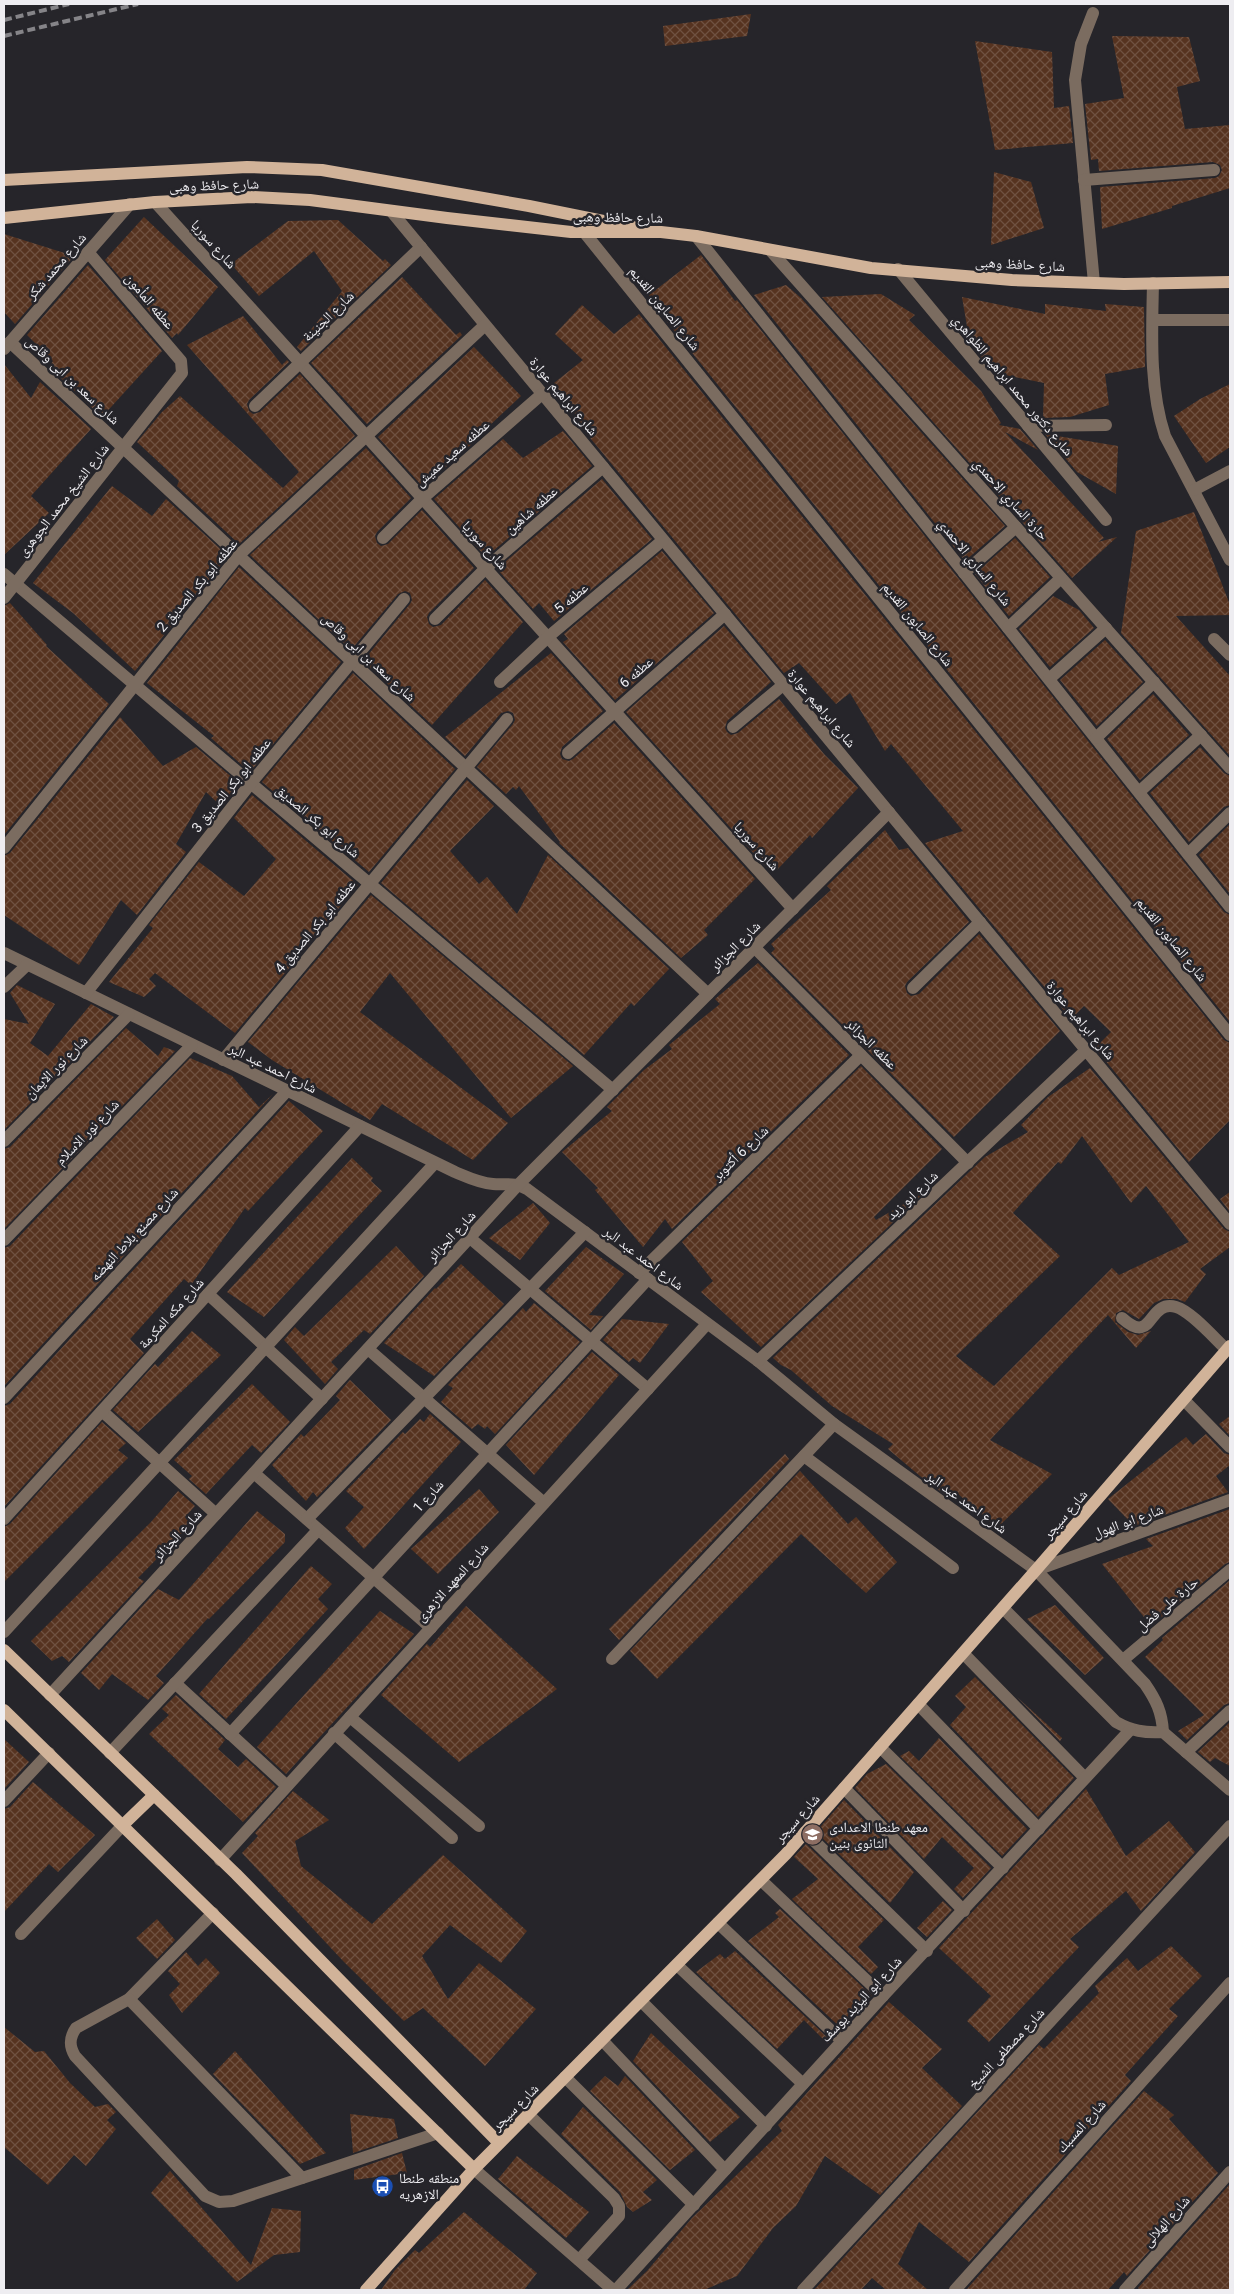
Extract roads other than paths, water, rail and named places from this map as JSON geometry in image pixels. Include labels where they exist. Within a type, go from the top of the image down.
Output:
[{"type":"main road","points":[[4,180],[247,167],[322,170],[529,206],[661,232]]},
{"type":"main road","name":"شارع حافظ وهبى","points":[[4,218],[155,202],[272,198],[310,200],[391,211],[584,232],[661,232],[696,236],[871,268],[1012,280],[1094,283],[1230,282]]},
{"type":"main road","name":"شارع سيجر","points":[[366,2290],[474,2168],[761,1880],[805,1832],[963,1654],[1228,1348]]},
{"type":"main road","points":[[4,1650],[220,1860],[500,2143]]},
{"type":"main road","points":[[4,1710],[474,2168]]},
{"type":"main road","points":[[124,1825],[154,1795]]},
{"type":"street","points":[[1093,13],[1080,44],[1075,80],[1094,283]]},
{"type":"street","points":[[1084,180],[1214,170]]},
{"type":"street","name":"شارع سوريا","points":[[155,202],[793,909]]},
{"type":"street","name":"شارع محمد شكر","points":[[7,345],[130,204]]},
{"type":"street","name":"شارع ابراهيم عوارة","points":[[391,211],[1230,1224]]},
{"type":"street","name":"شارع الصابون القديم","points":[[584,232],[1230,1035]]},
{"type":"street","name":"شارع الساري الاحمدي","points":[[696,236],[1230,907]]},
{"type":"street","name":"شارع الجنينة","points":[[255,406],[421,247]]},
{"type":"street","name":"حارة الساري الاحمدي","points":[[770,250],[1230,768]]},
{"type":"street","name":"عطفه المأمون","points":[[88,252],[181,361],[182,373]]},
{"type":"street","name":"شارع دكتور محمد ابراهيم الظواهري","points":[[898,269],[1106,520]]},
{"type":"street","points":[[1153,283],[1154,385],[1158,411],[1165,436],[1230,560]]},
{"type":"street","points":[[1153,320],[1230,320]]},
{"type":"street","name":"عطفه ابو بكر الصديق 2","points":[[4,848],[239,555],[485,325]]},
{"type":"street","name":"شارع سعد بن ابى وقاص","points":[[7,345],[124,448],[708,994]]},
{"type":"street","name":"شارع الشيخ محمد الجوهرى","points":[[4,598],[182,373]]},
{"type":"street","name":"عطفه سعيد عميش","points":[[383,538],[423,498],[542,394]]},
{"type":"street","points":[[1028,426],[1106,425]]},
{"type":"street","name":"عطفه شاهين","points":[[435,618],[486,568],[603,467]]},
{"type":"street","points":[[1194,490],[1230,471]]},
{"type":"street","points":[[964,573],[1016,527]]},
{"type":"street","name":"عطفه 5","points":[[500,682],[548,637],[663,540]]},
{"type":"street","name":"شارع ابو بكر الصديق","points":[[4,574],[613,1090]]},
{"type":"street","points":[[1008,628],[1061,578]]},
{"type":"street","name":"عطفه ابو بكر الصديق 3","points":[[86,993],[250,784],[404,598]]},
{"type":"street","name":"عطفه 6","points":[[568,753],[614,710],[725,614]]},
{"type":"street","points":[[1049,679],[1106,628]]},
{"type":"street","points":[[1214,639],[1230,656]]},
{"type":"street","points":[[1096,738],[1154,682]]},
{"type":"street","points":[[733,728],[783,685]]},
{"type":"street","name":"عطفه ابو بكر الصديق 4","points":[[223,1060],[507,719]]},
{"type":"street","points":[[1139,792],[1201,735]]},
{"type":"street","name":"شارع الجزائر","points":[[50,1695],[518,1185],[889,812]]},
{"type":"street","points":[[1188,854],[1230,813]]},
{"type":"street","points":[[913,988],[980,922]]},
{"type":"street","name":"عطفه الجزائر","points":[[754,948],[968,1163]]},
{"type":"street","name":"شارع احمد عبد البر","points":[[4,954],[435,1163],[474,1180],[493,1184],[518,1185],[527,1189],[758,1361],[834,1424],[1036,1570],[1145,1684],[1159,1706],[1163,1732]]},
{"type":"street","points":[[4,987],[27,965]]},
{"type":"street","name":"شارع نور الايمان","points":[[4,1141],[129,1014]]},
{"type":"street","name":"شارع نور الاسلام","points":[[4,1240],[192,1045]]},
{"type":"street","name":"شارع ابو زيد","points":[[758,1361],[1086,1050]]},
{"type":"street","name":"شارع 6 أكتوبر","points":[[644,1276],[862,1055]]},
{"type":"street","name":"شارع مصنع بلاط النهضه","points":[[4,1398],[287,1091]]},
{"type":"street","name":"شارع مكه المكرمة","points":[[4,1520],[360,1126]]},
{"type":"street","points":[[4,1632],[435,1163]]},
{"type":"street","points":[[307,1519],[585,1232]]},
{"type":"street","points":[[470,1238],[648,1389]]},
{"type":"street","name":"شارع 1","points":[[230,1734],[591,1341],[644,1276]]},
{"type":"street","points":[[208,1294],[322,1399]]},
{"type":"street","points":[[1122,1318],[1132,1328],[1139,1329],[1160,1309],[1167,1306],[1176,1307],[1228,1348]]},
{"type":"street","name":"شارع المعهد الازهرى","points":[[220,1860],[707,1324]]},
{"type":"street","points":[[368,1349],[544,1503]]},
{"type":"street","points":[[1184,1400],[1230,1447]]},
{"type":"street","points":[[102,1411],[216,1514]]},
{"type":"street","points":[[612,1659],[834,1424]]},
{"type":"street","points":[[804,1456],[952,1568]]},
{"type":"street","points":[[254,1473],[431,1628]]},
{"type":"street","name":"شارع ابو الهول","points":[[1036,1570],[1230,1500]]},
{"type":"street","points":[[110,1752],[318,1530]]},
{"type":"street","name":"حارة على فضل","points":[[1123,1660],[1230,1570]]},
{"type":"street","points":[[1003,1608],[1116,1722],[1130,1730],[1146,1733],[1163,1732],[1230,1790]]},
{"type":"street","points":[[963,1654],[1085,1778]]},
{"type":"street","points":[[175,1683],[287,1786]]},
{"type":"street","points":[[918,1704],[1039,1829]]},
{"type":"street","points":[[1186,1752],[1230,1711]]},
{"type":"street","points":[[350,1716],[479,1826]]},
{"type":"street","name":"شارع ابو اليزيد يوسف","points":[[614,2290],[1130,1730]]},
{"type":"street","points":[[334,1734],[452,1838]]},
{"type":"street","points":[[880,1747],[1003,1868]]},
{"type":"street","points":[[4,1801],[49,1753]]},
{"type":"street","points":[[844,1788],[964,1911]]},
{"type":"street","points":[[21,1934],[124,1825]]},
{"type":"street","name":"شارع مصطفى الشيخ","points":[[803,2290],[1230,1826]]},
{"type":"street","points":[[805,1832],[927,1951]]},
{"type":"street","points":[[761,1880],[883,1996]]},
{"type":"street","points":[[213,1913],[129,2000],[76,2028],[71,2034],[71,2050],[205,2196],[211,2200],[226,2203],[438,2133]]},
{"type":"street","points":[[718,1923],[842,2041]]},
{"type":"street","points":[[677,1965],[803,2084]]},
{"type":"street","name":"شارع المسبك","points":[[954,2290],[1230,1983]]},
{"type":"street","points":[[129,2000],[302,2178]]},
{"type":"street","points":[[641,2001],[766,2126]]},
{"type":"street","points":[[602,2040],[725,2170]]},
{"type":"street","points":[[565,2078],[694,2205]]},
{"type":"street","points":[[528,2114],[620,2206],[619,2216],[579,2260]]},
{"type":"street","points":[[474,2168],[614,2290]]},
{"type":"street","name":"شارع الهلالى","points":[[1125,2290],[1230,2172]]},
{"type":"railway","points":[[4,20],[69,4]]},
{"type":"railway","points":[[4,36],[138,4]]},
{"type":"place","name":"معهد طنطا الاعدادى الثانوى بنين","points":[[813,1835]]},
{"type":"place","name":"منطقه طنطا الازهريه","points":[[383,2186]]}]
